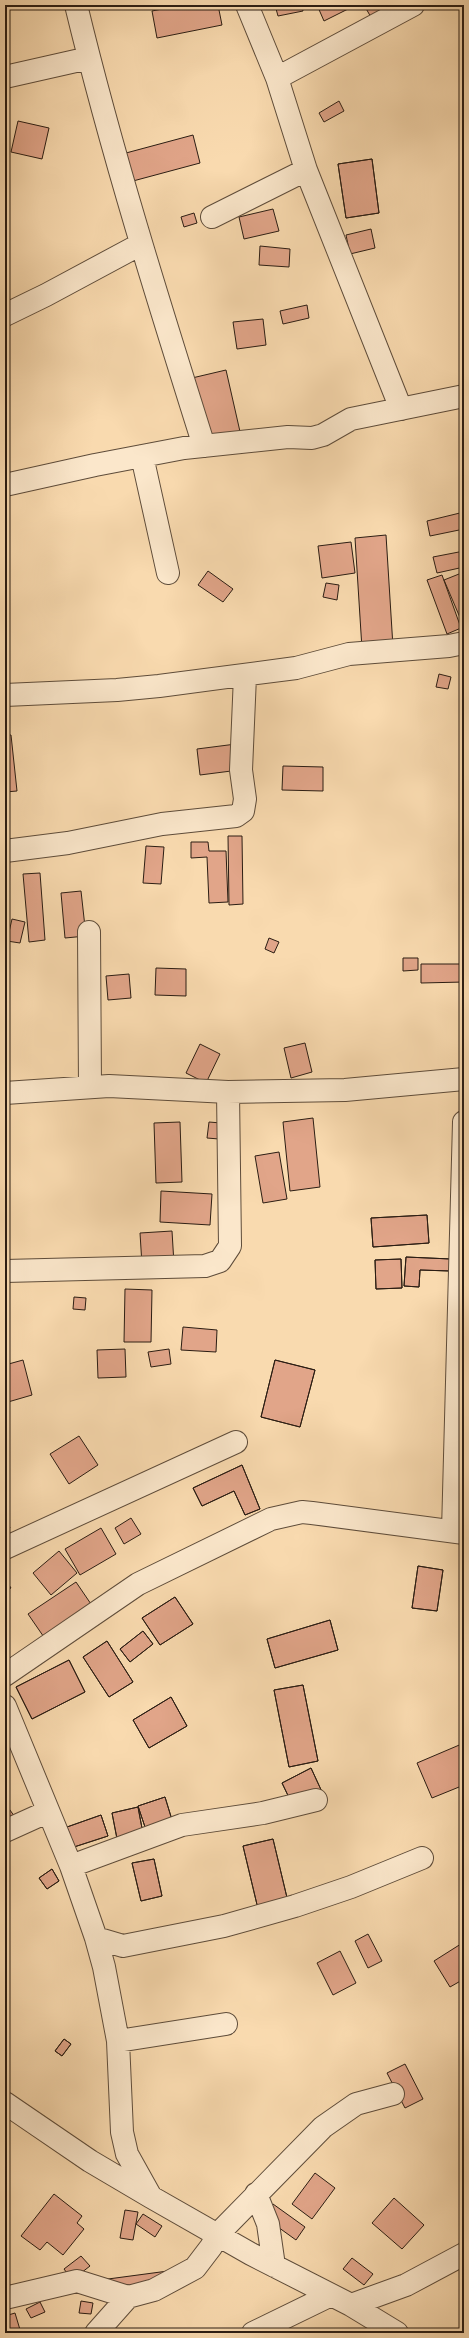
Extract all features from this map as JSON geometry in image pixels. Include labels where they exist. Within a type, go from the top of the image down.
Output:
[{"type":"street","points":[[76,5],[89,58],[141,244],[204,446]]},
{"type":"street","points":[[247,5],[277,78],[306,170],[401,409]]},
{"type":"street","points":[[277,78],[412,5]]},
{"type":"street","points":[[5,77],[89,58]]},
{"type":"street","points":[[212,217],[306,170]]},
{"type":"street","points":[[5,315],[46,295],[141,244]]},
{"type":"street","points":[[5,485],[142,456],[204,446],[288,437],[317,436],[336,429],[351,419],[464,396]]},
{"type":"street","points":[[142,456],[168,572]]},
{"type":"street","points":[[5,695],[117,690],[245,676],[296,668],[349,654],[448,646],[464,643]]},
{"type":"street","points":[[5,851],[68,843],[162,824],[236,816],[243,811],[245,799],[241,770],[245,676]]},
{"type":"street","points":[[89,932],[90,1087]]},
{"type":"street","points":[[5,1093],[109,1086],[228,1092],[345,1090],[464,1079]]},
{"type":"street","points":[[5,1271],[205,1266],[220,1260],[230,1246],[228,1092]]},
{"type":"street","points":[[5,1675],[138,1584],[224,1540],[282,1515],[302,1512],[458,1532],[464,1122]]},
{"type":"street","points":[[5,1548],[236,1442]]},
{"type":"street","points":[[5,1706],[47,1812],[71,1866],[96,1938],[104,1966],[118,2041],[122,2132],[127,2154],[151,2197]]},
{"type":"street","points":[[71,1866],[182,1825],[263,1813],[316,1800]]},
{"type":"street","points":[[5,1831],[47,1812]]},
{"type":"street","points":[[96,1938],[123,1946],[224,1926],[295,1906],[350,1888],[422,1858]]},
{"type":"street","points":[[104,1966],[123,1946]]},
{"type":"street","points":[[118,2041],[226,2024]]},
{"type":"street","points":[[5,2298],[77,2281],[128,2297],[154,2290],[174,2281],[195,2268],[218,2234],[323,2127],[356,2104],[393,2094]]},
{"type":"street","points":[[5,2103],[90,2161],[151,2197],[251,2254],[351,2305],[397,2333]]},
{"type":"street","points":[[256,2194],[268,2224],[274,2266]]},
{"type":"street","points":[[201,2260],[251,2254]]},
{"type":"street","points":[[351,2305],[406,2285],[464,2254]]},
{"type":"street","points":[[376,2321],[381,2294]]},
{"type":"street","points":[[253,2333],[331,2295]]},
{"type":"street","points":[[96,2333],[128,2297]]},
{"type":"building","points":[[182,5],[218,5],[222,25],[157,38],[152,11]]},
{"type":"building","points":[[275,5],[302,5],[303,11],[278,16]]},
{"type":"building","points":[[317,5],[346,5],[348,9],[324,21]]},
{"type":"building","points":[[364,5],[396,5],[372,19]]},
{"type":"building","points":[[339,101],[344,111],[324,122],[319,113]]},
{"type":"building","points":[[18,121],[49,128],[42,159],[11,152]]},
{"type":"building","points":[[193,135],[200,163],[133,181],[126,153]]},
{"type":"building","points":[[372,159],[379,213],[346,218],[338,164]]},
{"type":"building","points":[[372,159],[379,213],[346,218],[338,164]]},
{"type":"building","points":[[273,209],[279,231],[244,239],[239,217]]},
{"type":"building","points":[[194,213],[197,223],[184,227],[181,217]]},
{"type":"building","points":[[371,229],[375,248],[350,254],[346,235]]},
{"type":"building","points":[[260,246],[290,249],[289,267],[259,265]]},
{"type":"building","points":[[307,305],[309,318],[283,324],[280,311]]},
{"type":"building","points":[[263,319],[266,345],[237,349],[233,322]]},
{"type":"building","points":[[226,370],[241,436],[207,444],[192,378]]},
{"type":"building","points":[[464,512],[464,529],[430,536],[427,521]]},
{"type":"building","points":[[386,535],[393,647],[362,649],[355,538]]},
{"type":"building","points":[[351,542],[355,573],[322,578],[318,546]]},
{"type":"building","points":[[464,551],[464,567],[437,573],[433,557]]},
{"type":"building","points":[[208,571],[233,589],[223,602],[198,585]]},
{"type":"building","points":[[464,572],[464,627],[444,580]]},
{"type":"building","points":[[442,575],[461,628],[447,634],[427,580]]},
{"type":"building","points":[[326,583],[339,585],[337,600],[323,597]]},
{"type":"building","points":[[439,674],[451,677],[448,689],[436,687]]},
{"type":"building","points":[[5,735],[11,735],[17,791],[5,792]]},
{"type":"building","points":[[236,744],[239,770],[200,775],[197,749]]},
{"type":"building","points":[[283,766],[323,767],[323,791],[282,790]]},
{"type":"building","points":[[228,836],[242,836],[243,904],[229,905]]},
{"type":"building","points":[[191,842],[208,842],[209,851],[226,851],[228,902],[209,903],[207,857],[191,858]]},
{"type":"building","points":[[146,846],[164,847],[161,884],[143,883]]},
{"type":"building","points":[[40,873],[45,940],[29,942],[23,874]]},
{"type":"building","points":[[81,891],[86,936],[65,938],[61,893]]},
{"type":"building","points":[[12,919],[25,922],[20,943],[7,941]]},
{"type":"building","points":[[269,938],[279,942],[274,953],[265,949]]},
{"type":"building","points":[[403,958],[418,958],[418,970],[403,971]]},
{"type":"building","points":[[421,964],[464,964],[464,982],[421,983]]},
{"type":"building","points":[[156,968],[186,969],[186,996],[155,995]]},
{"type":"building","points":[[129,974],[131,998],[108,1000],[106,976]]},
{"type":"building","points":[[305,1043],[312,1072],[291,1078],[284,1048]]},
{"type":"building","points":[[200,1044],[220,1054],[206,1083],[186,1073]]},
{"type":"building","points":[[313,1118],[320,1187],[290,1191],[283,1122]]},
{"type":"building","points":[[180,1122],[182,1182],[156,1183],[154,1123]]},
{"type":"building","points":[[209,1122],[221,1123],[219,1139],[207,1138]]},
{"type":"building","points":[[279,1152],[287,1199],[263,1203],[255,1156]]},
{"type":"building","points":[[161,1191],[212,1194],[210,1225],[160,1222]]},
{"type":"building","points":[[427,1215],[429,1243],[373,1247],[371,1218]]},
{"type":"building","points":[[427,1215],[429,1243],[373,1247],[371,1218]]},
{"type":"building","points":[[172,1231],[174,1264],[142,1265],[140,1233]]},
{"type":"building","points":[[406,1257],[451,1259],[450,1271],[420,1270],[419,1287],[404,1286]]},
{"type":"building","points":[[406,1257],[451,1259],[450,1271],[420,1270],[419,1287],[404,1286]]},
{"type":"building","points":[[401,1259],[402,1288],[376,1289],[375,1260]]},
{"type":"building","points":[[401,1259],[402,1288],[376,1289],[375,1260]]},
{"type":"building","points":[[125,1289],[152,1290],[151,1342],[124,1342]]},
{"type":"building","points":[[74,1297],[86,1298],[85,1310],[73,1309]]},
{"type":"building","points":[[183,1327],[217,1330],[216,1352],[181,1350]]},
{"type":"building","points":[[125,1349],[126,1377],[98,1378],[97,1350]]},
{"type":"building","points":[[169,1349],[171,1364],[151,1367],[148,1352]]},
{"type":"building","points":[[23,1360],[32,1395],[8,1402],[5,1392],[5,1365]]},
{"type":"building","points":[[275,1360],[315,1370],[300,1427],[261,1417]]},
{"type":"building","points":[[275,1360],[315,1370],[300,1427],[261,1417]]},
{"type":"building","points":[[79,1436],[98,1465],[69,1484],[50,1454]]},
{"type":"building","points":[[242,1465],[260,1509],[245,1515],[234,1491],[202,1506],[193,1488]]},
{"type":"building","points":[[242,1465],[260,1509],[245,1515],[234,1491],[202,1506],[193,1488]]},
{"type":"building","points":[[5,1517],[10,1528],[5,1530]]},
{"type":"building","points":[[131,1518],[141,1534],[124,1544],[115,1528]]},
{"type":"building","points":[[101,1528],[116,1554],[80,1575],[65,1549]]},
{"type":"building","points":[[59,1551],[77,1573],[51,1595],[33,1573]]},
{"type":"building","points":[[418,1566],[443,1570],[437,1611],[412,1608]]},
{"type":"building","points":[[418,1566],[443,1570],[437,1611],[412,1608]]},
{"type":"building","points":[[7,1582],[11,1588],[5,1591],[5,1583]]},
{"type":"building","points":[[76,1582],[93,1607],[48,1643],[28,1614]]},
{"type":"building","points":[[175,1597],[193,1624],[160,1645],[142,1618]]},
{"type":"building","points":[[175,1597],[193,1624],[160,1645],[142,1618]]},
{"type":"building","points":[[330,1620],[338,1650],[275,1668],[267,1639]]},
{"type":"building","points":[[330,1620],[338,1650],[275,1668],[267,1639]]},
{"type":"building","points":[[143,1631],[153,1644],[130,1662],[120,1649]]},
{"type":"building","points":[[143,1631],[153,1644],[130,1662],[120,1649]]},
{"type":"building","points":[[107,1641],[133,1682],[109,1697],[83,1657]]},
{"type":"building","points":[[107,1641],[133,1682],[109,1697],[83,1657]]},
{"type":"building","points":[[69,1660],[85,1692],[32,1719],[16,1687]]},
{"type":"building","points":[[69,1660],[85,1692],[32,1719],[16,1687]]},
{"type":"building","points":[[303,1685],[318,1761],[289,1767],[274,1690]]},
{"type":"building","points":[[303,1685],[318,1761],[289,1767],[274,1690]]},
{"type":"building","points":[[171,1697],[187,1726],[149,1748],[133,1720]]},
{"type":"building","points":[[171,1697],[187,1726],[149,1748],[133,1720]]},
{"type":"building","points":[[464,1743],[464,1785],[432,1798],[417,1763]]},
{"type":"building","points":[[311,1768],[323,1794],[294,1808],[282,1783]]},
{"type":"building","points":[[311,1768],[323,1794],[294,1808],[282,1783]]},
{"type":"building","points":[[165,1797],[176,1833],[150,1842],[138,1806]]},
{"type":"building","points":[[165,1797],[176,1833],[150,1842],[138,1806]]},
{"type":"building","points":[[5,1803],[17,1820],[5,1828]]},
{"type":"building","points":[[138,1807],[145,1844],[119,1849],[112,1813]]},
{"type":"building","points":[[138,1807],[145,1844],[119,1849],[112,1813]]},
{"type":"building","points":[[101,1815],[108,1836],[74,1847],[67,1827]]},
{"type":"building","points":[[101,1815],[108,1836],[74,1847],[67,1827]]},
{"type":"building","points":[[273,1839],[289,1906],[259,1913],[243,1846]]},
{"type":"building","points":[[273,1839],[289,1906],[259,1913],[243,1846]]},
{"type":"building","points":[[154,1859],[162,1896],[141,1901],[132,1863]]},
{"type":"building","points":[[154,1859],[162,1896],[141,1901],[132,1863]]},
{"type":"building","points":[[52,1869],[59,1881],[47,1889],[39,1878]]},
{"type":"building","points":[[52,1869],[59,1881],[47,1889],[39,1878]]},
{"type":"building","points":[[368,1934],[382,1961],[368,1968],[355,1941]]},
{"type":"building","points":[[464,1942],[464,1979],[450,1987],[434,1961]]},
{"type":"building","points":[[340,1951],[356,1983],[333,1995],[317,1963]]},
{"type":"building","points":[[64,2039],[71,2044],[62,2056],[55,2051]]},
{"type":"building","points":[[64,2039],[71,2044],[62,2056],[55,2051]]},
{"type":"building","points":[[405,2064],[423,2099],[405,2108],[387,2073]]},
{"type":"building","points":[[315,2173],[335,2188],[312,2219],[292,2204]]},
{"type":"building","points":[[54,2194],[82,2216],[77,2223],[84,2229],[63,2255],[47,2242],[40,2250],[21,2236]]},
{"type":"building","points":[[394,2198],[424,2225],[402,2249],[372,2223]]},
{"type":"building","points":[[273,2204],[305,2227],[296,2240],[264,2217]]},
{"type":"building","points":[[125,2210],[138,2212],[133,2240],[120,2238]]},
{"type":"building","points":[[143,2214],[162,2226],[155,2237],[136,2224]]},
{"type":"building","points":[[81,2256],[90,2266],[72,2280],[64,2269]]},
{"type":"building","points":[[352,2258],[373,2274],[364,2285],[343,2269]]},
{"type":"building","points":[[168,2271],[111,2300],[108,2279]]},
{"type":"building","points":[[81,2301],[93,2303],[91,2314],[79,2313]]},
{"type":"building","points":[[40,2302],[45,2312],[31,2318],[26,2309]]},
{"type":"building","points":[[15,2313],[21,2333],[5,2333],[5,2316]]}]
